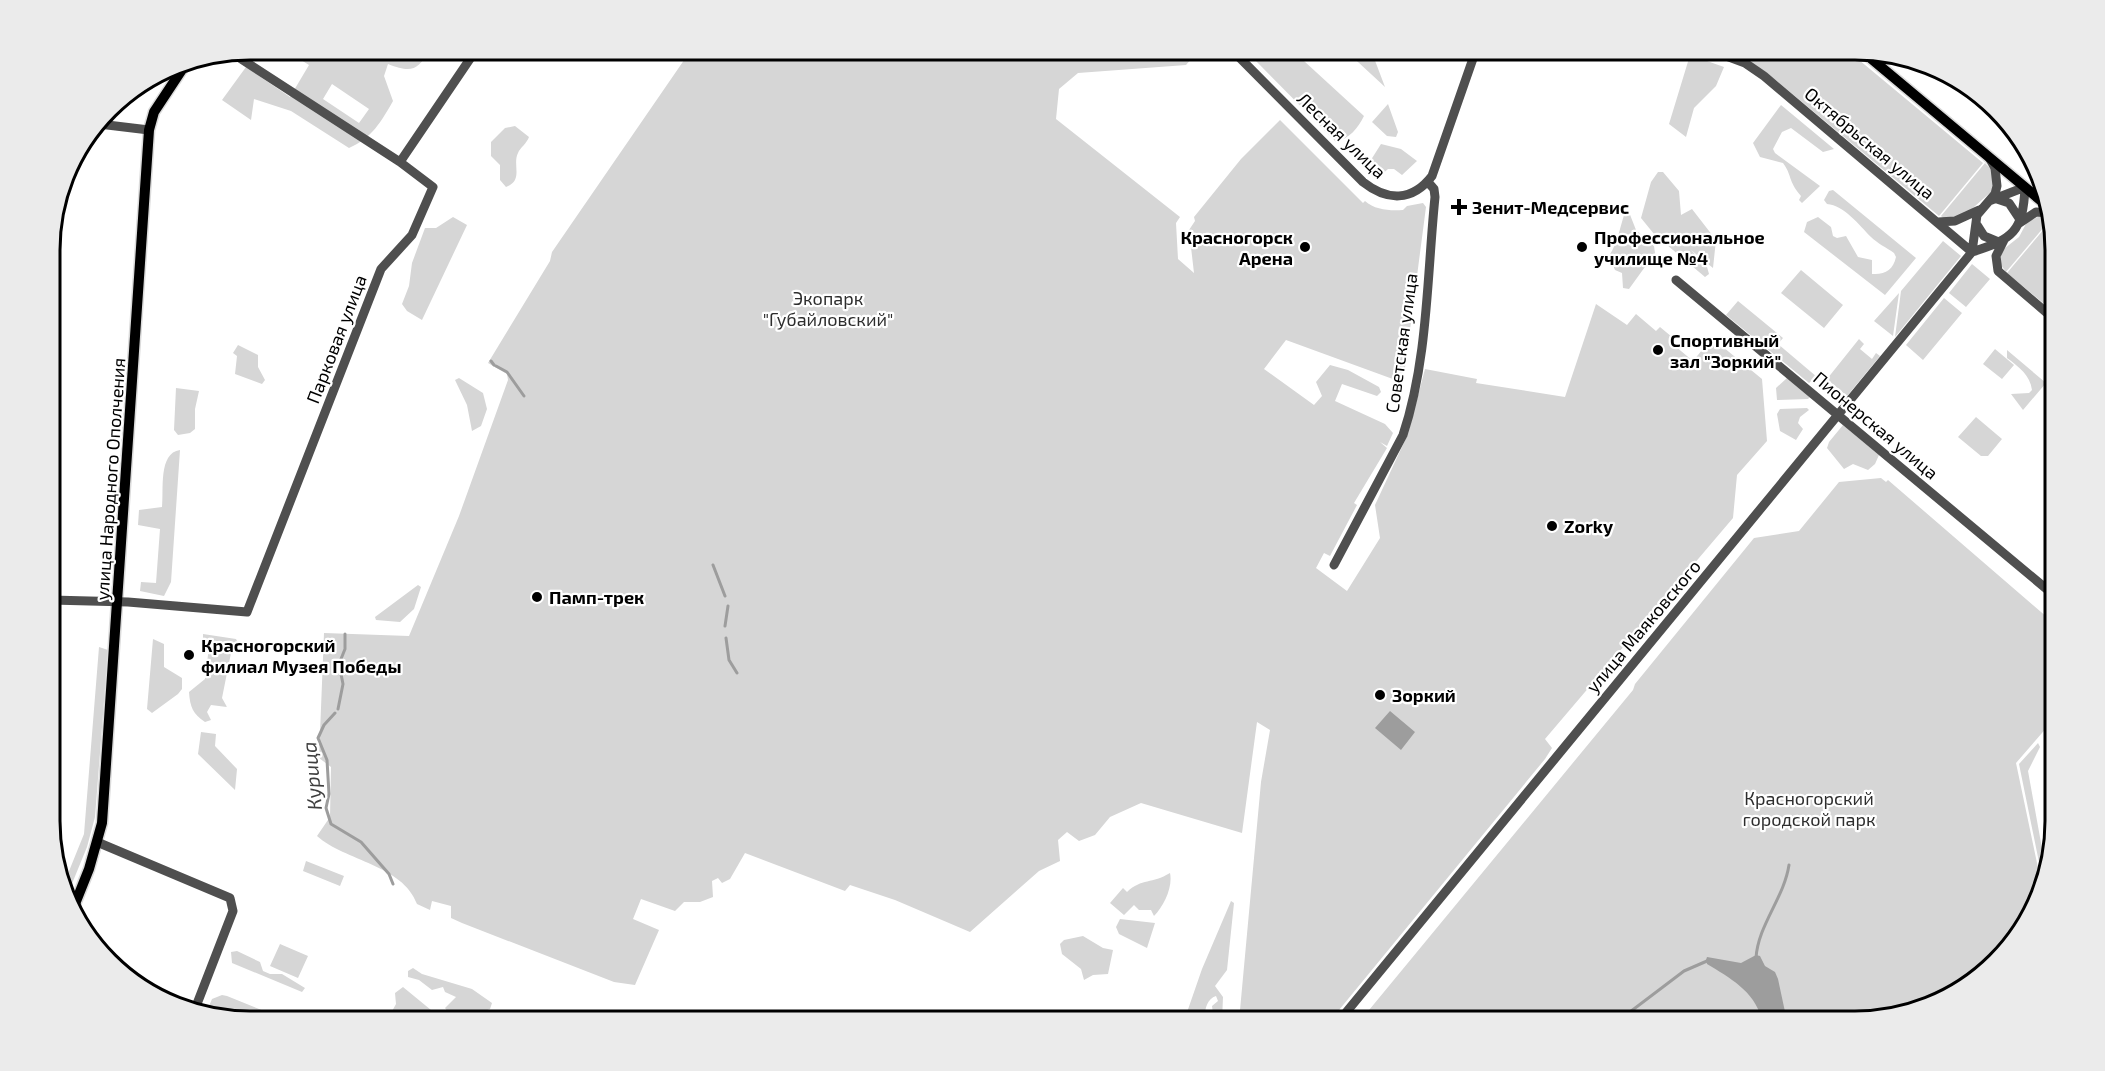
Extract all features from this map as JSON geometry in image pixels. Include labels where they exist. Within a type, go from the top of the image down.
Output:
[{"type":"main road","points":[[1875,62],[2038,198]]},
{"type":"main road","name":"улица Народного Ополчения","points":[[77,899],[98,842],[102,823],[149,130],[154,112],[180,73]]},
{"type":"street","points":[[243,60],[400,162],[469,60]]},
{"type":"street","name":"Лесная улица","points":[[1242,60],[1371,189],[1385,195],[1400,197],[1418,191],[1428,182]]},
{"type":"street","points":[[1428,182],[1437,166],[1473,60]]},
{"type":"street","name":"Октябрьская улица","points":[[1737,60],[1764,76],[1972,252]]},
{"type":"street","points":[[107,125],[149,130]]},
{"type":"street","points":[[1989,157],[1995,168],[1997,186],[1993,200]]},
{"type":"street","name":"Парковая улица","points":[[118,603],[247,612],[381,269],[412,235],[433,187],[400,162]]},
{"type":"street","name":"Советская улица","points":[[1335,565],[1403,435],[1409,415],[1424,317],[1435,196],[1428,182]]},
{"type":"street","points":[[1938,222],[1955,221],[1979,210],[1993,200],[2025,187]]},
{"type":"street","points":[[2018,221],[2025,187]]},
{"type":"street","points":[[1993,200],[2009,202],[2018,221]]},
{"type":"street","name":"улица Маяковского","points":[[1348,1011],[1972,252],[1979,210]]},
{"type":"street","name":"улица Маяковского","points":[[1972,252],[2000,241],[2016,231],[2018,221],[2036,212],[2041,212]]},
{"type":"street","points":[[1977,225],[1984,236],[2000,241],[1996,255],[1998,272],[2045,311]]},
{"type":"street","name":"Пионерская улица","points":[[1676,280],[2045,588]]},
{"type":"street","points":[[60,600],[118,603]]},
{"type":"street","points":[[98,842],[230,898],[233,911],[197,1004]]},
{"type":"green space","points":[[301,60],[422,60],[417,66],[408,69],[388,64],[384,76],[393,101],[370,134],[349,148],[291,111],[254,99],[251,120],[222,100],[246,67],[290,97],[309,65]],"holes":[[[332,84],[369,109],[359,123],[323,99]]]},
{"type":"green space","name":"Экопарк \"Губайловский\"","points":[[684,60],[1190,60],[1186,65],[1078,73],[1059,89],[1056,119],[1180,217],[1176,223],[1178,259],[1194,273],[1189,230],[1195,221],[1194,217],[1241,159],[1280,120],[1363,203],[1365,201],[1378,208],[1393,210],[1403,210],[1407,206],[1423,203],[1426,207],[1405,368],[1401,382],[1286,340],[1264,369],[1314,405],[1322,396],[1316,382],[1330,365],[1348,370],[1379,387],[1381,392],[1377,396],[1342,384],[1335,401],[1385,424],[1393,433],[1387,446],[1380,442],[1387,448],[1354,503],[1357,505],[1330,556],[1324,553],[1316,568],[1347,591],[1380,538],[1375,505],[1408,434],[1425,369],[1477,379],[1476,383],[1565,397],[1596,304],[1627,325],[1636,314],[1656,331],[1660,327],[1672,337],[1669,341],[1693,361],[1712,338],[1762,379],[1767,441],[1737,475],[1733,518],[1545,739],[1552,748],[1545,759],[1338,1011],[1240,1011],[1261,782],[1270,730],[1257,722],[1242,833],[1141,803],[1110,817],[1095,835],[1079,841],[1067,832],[1058,840],[1060,861],[1039,871],[970,932],[895,900],[850,885],[845,891],[745,853],[730,879],[722,883],[718,878],[712,881],[713,897],[700,902],[684,902],[675,911],[641,899],[633,919],[659,930],[635,985],[614,982],[451,918],[451,906],[432,901],[430,910],[417,904],[410,891],[399,880],[387,872],[342,852],[317,836],[330,817],[331,767],[319,758],[324,633],[409,636],[459,516],[508,380],[507,374],[488,363],[550,261],[552,252]]},
{"type":"green space","points":[[1255,60],[1303,60],[1364,116],[1349,136],[1336,142]]},
{"type":"green space","points":[[1356,60],[1375,60],[1385,87]]},
{"type":"green space","points":[[1688,60],[1704,60],[1724,67],[1716,86],[1694,108],[1686,137],[1669,124]]},
{"type":"green space","points":[[1745,60],[1859,60],[1983,163],[1939,216],[1766,72]]},
{"type":"green space","points":[[1388,104],[1398,132],[1396,137],[1387,136],[1372,122]]},
{"type":"green space","points":[[1781,105],[1834,149],[1823,152],[1791,128],[1782,132],[1773,149],[1775,153],[1820,186],[1802,203],[1799,200],[1801,196],[1783,163],[1760,157],[1753,143]]},
{"type":"green space","points":[[515,126],[529,137],[516,158],[515,180],[506,187],[500,180],[500,165],[491,156],[491,142],[505,128]]},
{"type":"green space","points":[[1381,144],[1401,149],[1417,161],[1402,175],[1394,169],[1388,169],[1380,176],[1374,174],[1369,163]]},
{"type":"green space","points":[[1985,163],[1992,170],[1993,190],[1964,216],[1944,219],[1941,216]]},
{"type":"green space","points":[[1658,172],[1663,172],[1679,191],[1681,215],[1692,209],[1716,240],[1713,268],[1691,250],[1707,267],[1709,274],[1705,277],[1654,234],[1641,218],[1651,182]]},
{"type":"green space","points":[[1833,190],[1916,258],[1885,295],[1804,232],[1807,222],[1818,217],[1831,227],[1833,236],[1837,238],[1846,236],[1858,257],[1872,260],[1872,274],[1881,274],[1891,268],[1896,257],[1894,253],[1873,239],[1845,212],[1827,204],[1824,200],[1829,191]]},
{"type":"green space","points":[[1627,207],[1636,230],[1654,246],[1655,253],[1629,289],[1623,288],[1622,273],[1615,270],[1609,256]]},
{"type":"green space","points":[[2040,216],[2043,228],[2006,272],[2001,265],[2000,252],[2019,237],[2027,222]]},
{"type":"green space","points":[[453,217],[467,225],[422,320],[407,311],[402,304],[409,286],[412,263],[425,228],[436,228]]},
{"type":"green space","points":[[2043,230],[2045,305],[2007,273]]},
{"type":"green space","points":[[1943,241],[1961,256],[1895,337],[1901,291]]},
{"type":"green space","points":[[1972,264],[1990,279],[1966,307],[1949,293]]},
{"type":"green space","points":[[1801,270],[1843,305],[1824,328],[1781,293]]},
{"type":"green space","points":[[1899,293],[1893,336],[1874,321]]},
{"type":"green space","points":[[1944,298],[1962,313],[1923,360],[1906,345]]},
{"type":"green space","points":[[1738,301],[1783,338],[1778,344],[1817,377],[1809,383],[1726,315]]},
{"type":"green space","points":[[1859,339],[1864,344],[1860,349],[1872,359],[1876,353],[1880,356],[1847,396],[1827,379]]},
{"type":"green space","points":[[238,345],[258,355],[258,367],[265,380],[262,384],[235,374],[237,356],[233,353]]},
{"type":"green space","points":[[1995,349],[2014,365],[2002,379],[1983,364]]},
{"type":"green space","points":[[2007,350],[2045,382],[2023,410],[2011,394],[2029,393],[2032,390],[2031,385],[2023,372],[2007,358]]},
{"type":"green space","points":[[459,378],[483,393],[487,409],[481,426],[472,431],[467,405],[455,380]]},
{"type":"green space","points":[[1787,378],[1810,397],[1808,399],[1777,400],[1776,388]]},
{"type":"green space","points":[[176,388],[199,391],[195,409],[195,429],[190,433],[178,435],[174,430]]},
{"type":"green space","points":[[1807,408],[1809,410],[1800,417],[1798,423],[1803,429],[1796,440],[1780,431],[1777,414],[1780,409]]},
{"type":"green space","points":[[1976,417],[2002,439],[1988,456],[1981,456],[1958,437]]},
{"type":"green space","points":[[1843,425],[1879,455],[1875,464],[1868,470],[1853,464],[1844,469],[1827,448]]},
{"type":"green space","points":[[180,450],[171,582],[164,596],[140,591],[141,582],[156,583],[160,529],[138,525],[139,510],[162,507],[165,465],[173,453]]},
{"type":"green space","name":"Красногорский городской парк","points":[[1881,478],[1886,482],[1888,480],[2045,615],[2045,730],[2016,763],[2038,869],[2025,905],[1998,946],[1980,964],[1939,991],[1916,1001],[1867,1011],[1368,1011],[1633,690],[1635,684],[1754,538],[1799,531],[1839,482]]},
{"type":"green space","points":[[418,585],[421,587],[414,609],[400,622],[376,620],[375,617]]},
{"type":"green space","points":[[203,634],[236,639],[239,645],[232,648],[222,698],[227,707],[211,705],[207,712],[211,720],[205,722],[193,710],[189,692],[205,679],[209,647],[203,640]]},
{"type":"green space","points":[[153,639],[164,644],[164,667],[182,678],[182,689],[152,713],[147,709]]},
{"type":"green space","points":[[99,647],[108,650],[95,817],[87,847],[71,886],[68,875],[84,834]]},
{"type":"green space","points":[[201,732],[216,734],[215,746],[237,769],[235,790],[198,754]]},
{"type":"green space","points":[[2038,743],[2040,747],[2028,771],[2042,850],[2039,864],[2019,764]]},
{"type":"green space","points":[[306,861],[344,876],[340,886],[303,871]]},
{"type":"green space","points":[[1170,873],[1167,896],[1154,916],[1151,910],[1139,910],[1134,905],[1124,915],[1110,903],[1123,888],[1127,892],[1138,885]]},
{"type":"green space","points":[[1231,901],[1234,903],[1227,970],[1215,986],[1223,997],[1222,1011],[1213,1011],[1212,1006],[1218,1001],[1216,996],[1208,1003],[1205,1011],[1187,1011],[1202,969]]},
{"type":"green space","points":[[1120,919],[1155,923],[1147,948],[1119,934],[1116,927]]},
{"type":"green space","points":[[1083,936],[1103,948],[1113,950],[1108,974],[1093,975],[1084,980],[1081,969],[1062,954],[1060,944],[1064,940]]},
{"type":"green space","points":[[280,944],[308,956],[298,978],[270,966]]},
{"type":"green space","points":[[237,951],[260,962],[263,971],[270,974],[282,974],[305,988],[302,992],[232,963],[231,952]]},
{"type":"green space","points":[[413,968],[422,974],[472,989],[492,1003],[490,1009],[447,1011],[445,1008],[456,997],[445,992],[443,987],[432,990],[419,980],[408,977],[408,971]]},
{"type":"green space","points":[[403,987],[431,1010],[392,1011],[396,1004],[395,993]]},
{"type":"green space","points":[[222,995],[227,996],[264,1011],[209,1006],[212,999]]},
{"type":"shaded area","points":[[1390,711],[1415,732],[1401,750],[1375,728]]},
{"type":"shaded area","points":[[1756,955],[1760,956],[1765,966],[1775,972],[1785,1011],[1759,1011],[1741,987],[1707,964],[1706,960],[1707,957],[1741,963]]},
{"type":"waterway","points":[[491,361],[494,365]]},
{"type":"waterway","points":[[496,366],[507,372],[524,396]]},
{"type":"waterway","points":[[713,565],[725,596]]},
{"type":"waterway","points":[[725,626],[728,606]]},
{"type":"waterway","name":"Курица","points":[[338,709],[343,684],[339,664],[345,649],[345,634]]},
{"type":"waterway","points":[[726,638],[729,660],[737,673]]},
{"type":"waterway","name":"Курица","points":[[335,713],[324,725],[318,738],[327,760],[329,794],[326,808],[331,824],[361,842],[389,874],[393,884]]},
{"type":"waterway","points":[[1756,958],[1761,934],[1782,889],[1789,865]]},
{"type":"waterway","points":[[1631,1011],[1684,971],[1707,961]]},
{"type":"place","name":"Зенит-Медсервис","points":[[1459,207]]},
{"type":"place","name":"Красногорск Арена","points":[[1305,247]]},
{"type":"place","name":"Профессиональное училище №4","points":[[1582,247]]},
{"type":"place","name":"Спортивный зал \"Зоркий\"","points":[[1658,350]]},
{"type":"place","name":"Zorky","points":[[1552,526]]},
{"type":"place","name":"Памп-трек","points":[[537,597]]},
{"type":"place","name":"Красногорский филиал Музея Победы","points":[[189,655]]},
{"type":"place","name":"Зоркий","points":[[1380,695]]}]
